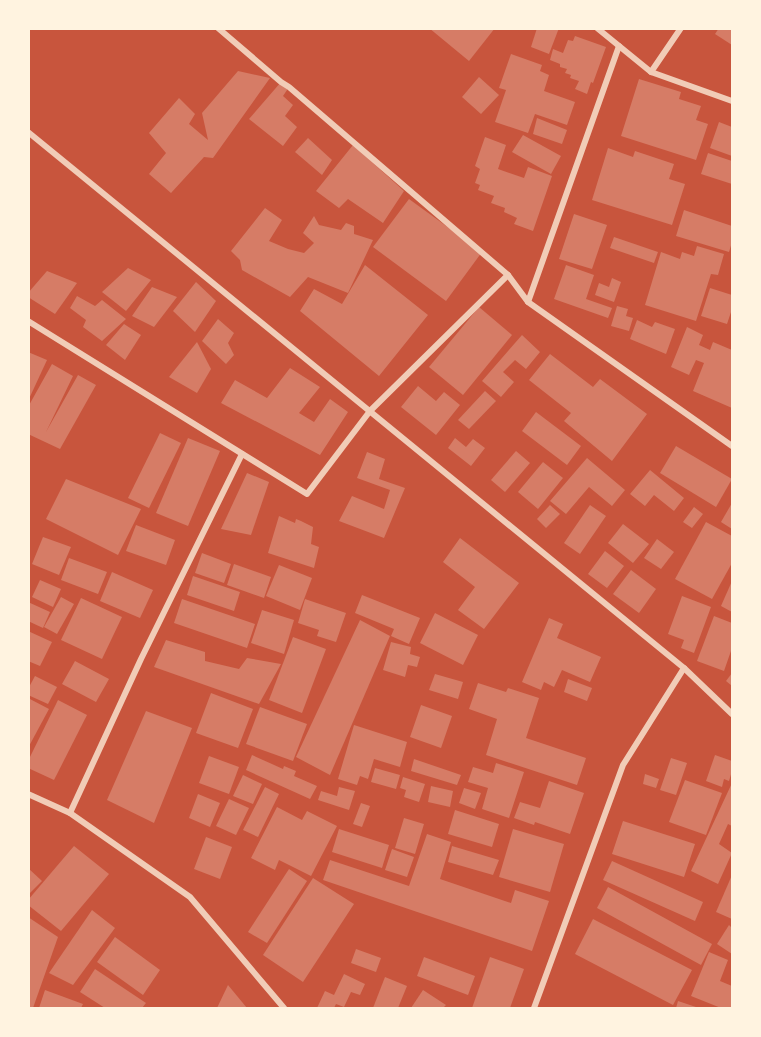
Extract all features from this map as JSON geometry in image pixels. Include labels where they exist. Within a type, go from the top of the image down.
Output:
[{"type":"street","points":[[218,28],[508,275],[528,302],[732,446]]},
{"type":"street","points":[[597,28],[651,72],[732,101]]},
{"type":"street","points":[[651,72],[681,28]]},
{"type":"street","points":[[528,302],[619,46]]},
{"type":"street","points":[[28,132],[684,668],[732,714]]},
{"type":"street","points":[[28,321],[307,494],[370,411],[508,275]]},
{"type":"street","points":[[70,813],[141,659],[242,454]]},
{"type":"street","points":[[534,1008],[623,765],[684,668]]},
{"type":"street","points":[[28,794],[70,813],[190,897],[284,1008]]},
{"type":"building","points":[[429,28],[495,28],[469,61]]},
{"type":"building","points":[[537,28],[559,28],[549,54],[531,47]]},
{"type":"building","points":[[719,28],[732,28],[732,45],[715,34]]},
{"type":"building","points":[[575,36],[606,47],[587,94],[575,89],[579,81],[570,78],[571,75],[565,73],[567,69],[550,60],[553,49],[563,53],[568,40],[573,41]]},
{"type":"building","points":[[511,54],[542,65],[540,71],[549,75],[544,91],[575,102],[567,125],[535,114],[528,133],[495,122],[506,90],[499,88]]},
{"type":"building","points":[[238,71],[270,78],[213,158],[204,157],[171,193],[149,174],[166,153],[149,133],[179,98],[195,114],[189,124],[208,140],[202,113]]},
{"type":"building","points":[[479,77],[499,95],[481,114],[462,97]]},
{"type":"building","points":[[639,79],[681,92],[679,99],[701,106],[696,120],[708,124],[696,160],[621,136]]},
{"type":"building","points":[[281,82],[289,87],[283,96],[293,105],[285,116],[297,127],[283,146],[249,119]]},
{"type":"building","points":[[537,118],[567,130],[562,144],[533,134]]},
{"type":"building","points":[[719,122],[732,127],[732,156],[710,148]]},
{"type":"building","points":[[523,135],[561,156],[551,174],[512,152]]},
{"type":"building","points":[[485,137],[506,145],[498,169],[524,178],[528,167],[552,176],[533,231],[514,224],[517,218],[504,212],[505,208],[491,203],[494,196],[478,190],[480,185],[475,183],[480,169],[475,166]]},
{"type":"building","points":[[308,138],[332,160],[322,175],[295,152]]},
{"type":"building","points":[[353,145],[404,191],[383,223],[348,199],[339,208],[316,191]]},
{"type":"building","points":[[608,148],[633,157],[635,151],[674,164],[669,179],[685,184],[672,225],[592,200]]},
{"type":"building","points":[[708,153],[732,161],[732,184],[701,174]]},
{"type":"building","points":[[409,199],[482,252],[446,301],[373,247]]},
{"type":"building","points":[[265,208],[282,220],[269,241],[288,249],[304,253],[314,243],[303,233],[314,216],[319,225],[341,230],[346,223],[354,226],[354,234],[373,240],[348,293],[308,277],[290,297],[242,270],[240,260],[231,251]]},
{"type":"building","points":[[684,210],[732,226],[732,242],[729,252],[676,236]]},
{"type":"building","points":[[574,214],[607,225],[592,269],[559,259]]},
{"type":"building","points":[[614,237],[658,252],[654,263],[610,248]]},
{"type":"building","points":[[697,246],[724,254],[718,275],[711,274],[696,321],[645,305],[661,252],[680,259],[682,252],[694,256]]},
{"type":"building","points":[[365,265],[428,315],[379,376],[300,311],[314,289],[342,304]]},
{"type":"building","points":[[566,265],[594,275],[586,299],[612,308],[608,318],[554,299]]},
{"type":"building","points":[[128,268],[151,280],[126,311],[102,292]]},
{"type":"building","points":[[47,271],[77,283],[55,314],[28,297],[28,293]]},
{"type":"building","points":[[612,278],[621,282],[614,302],[595,295],[599,283],[609,287]]},
{"type":"building","points":[[196,282],[216,301],[195,332],[173,311]]},
{"type":"building","points":[[152,287],[177,297],[154,327],[132,316]]},
{"type":"building","points":[[710,288],[732,295],[732,309],[727,324],[701,316]]},
{"type":"building","points":[[77,296],[95,306],[102,300],[126,319],[102,341],[83,327],[86,320],[70,308]]},
{"type":"building","points":[[617,306],[628,309],[626,316],[633,318],[629,331],[611,326]]},
{"type":"building","points":[[479,307],[512,335],[463,395],[429,367]]},
{"type":"building","points":[[218,319],[234,333],[228,343],[234,355],[226,364],[202,341]]},
{"type":"building","points":[[637,320],[652,327],[655,322],[675,329],[666,354],[630,339]]},
{"type":"building","points":[[124,324],[141,335],[125,360],[106,345]]},
{"type":"building","points":[[687,327],[703,335],[699,345],[710,350],[713,342],[732,350],[732,408],[693,391],[704,363],[696,360],[689,375],[671,367]]},
{"type":"building","points":[[522,335],[540,352],[526,369],[515,360],[503,372],[514,382],[501,397],[482,381]]},
{"type":"building","points":[[197,342],[211,369],[197,393],[169,377]]},
{"type":"building","points":[[28,352],[47,360],[28,401]]},
{"type":"building","points":[[550,354],[593,387],[600,379],[647,414],[612,461],[564,421],[571,413],[529,380]]},
{"type":"building","points":[[52,364],[73,376],[46,432],[78,375],[96,385],[60,449],[28,434],[28,407]]},
{"type":"building","points":[[290,368],[320,387],[299,413],[314,422],[330,399],[348,412],[320,455],[221,403],[235,380],[267,398]]},
{"type":"building","points":[[418,386],[436,401],[444,392],[460,405],[436,435],[401,407]]},
{"type":"building","points":[[485,391],[496,401],[469,429],[458,420]]},
{"type":"building","points":[[536,412],[581,446],[567,465],[522,431]]},
{"type":"building","points":[[160,433],[181,443],[149,508],[128,498]]},
{"type":"building","points":[[188,438],[220,451],[188,526],[156,513]]},
{"type":"building","points":[[455,438],[466,447],[473,439],[485,448],[471,466],[448,448]]},
{"type":"building","points":[[676,446],[732,479],[716,507],[660,473]]},
{"type":"building","points":[[516,451],[530,463],[505,492],[491,480]]},
{"type":"building","points":[[367,452],[385,459],[379,479],[405,488],[384,538],[339,521],[352,496],[384,509],[390,490],[357,478]]},
{"type":"building","points":[[587,458],[625,490],[612,506],[589,487],[566,514],[550,501]]},
{"type":"building","points":[[543,462],[563,478],[538,509],[518,492]]},
{"type":"building","points":[[650,470],[684,498],[674,511],[654,495],[645,506],[630,494]]},
{"type":"building","points":[[247,473],[269,482],[251,535],[221,529]]},
{"type":"building","points":[[66,479],[141,509],[118,555],[46,519]]},
{"type":"building","points":[[732,503],[732,529],[721,522]]},
{"type":"building","points":[[550,505],[560,514],[546,528],[537,519]]},
{"type":"building","points":[[590,505],[606,516],[580,554],[564,543]]},
{"type":"building","points":[[694,507],[703,514],[692,528],[683,522]]},
{"type":"building","points":[[279,516],[295,523],[296,519],[313,527],[311,544],[319,547],[314,568],[268,553]]},
{"type":"building","points":[[706,522],[732,536],[732,563],[712,599],[675,579]]},
{"type":"building","points":[[623,524],[649,544],[633,563],[608,543]]},
{"type":"building","points":[[136,525],[175,540],[166,565],[126,551]]},
{"type":"building","points":[[43,537],[71,547],[59,575],[32,564]]},
{"type":"building","points":[[460,538],[519,583],[484,629],[458,610],[475,587],[443,562]]},
{"type":"building","points":[[657,539],[674,552],[661,569],[644,558]]},
{"type":"building","points":[[605,551],[624,566],[607,588],[588,574]]},
{"type":"building","points":[[202,553],[231,564],[224,583],[195,573]]},
{"type":"building","points":[[69,558],[107,572],[98,594],[61,580]]},
{"type":"building","points":[[234,564],[271,577],[264,598],[227,585]]},
{"type":"building","points":[[279,565],[312,578],[300,610],[266,596]]},
{"type":"building","points":[[631,570],[656,589],[639,613],[613,594]]},
{"type":"building","points":[[112,572],[153,590],[140,618],[100,601]]},
{"type":"building","points":[[193,576],[240,592],[234,611],[187,595]]},
{"type":"building","points":[[40,580],[61,589],[53,607],[32,597]]},
{"type":"building","points":[[732,581],[732,612],[721,606]]},
{"type":"building","points":[[362,595],[420,618],[409,644],[391,636],[394,629],[355,613]]},
{"type":"building","points":[[682,596],[711,607],[694,653],[681,648],[684,640],[668,634]]},
{"type":"building","points":[[61,597],[74,604],[57,634],[44,627]]},
{"type":"building","points":[[81,598],[122,617],[102,659],[61,640]]},
{"type":"building","points":[[182,599],[255,624],[247,648],[174,623]]},
{"type":"building","points":[[305,599],[346,613],[336,642],[317,636],[319,630],[298,623]]},
{"type":"building","points":[[28,602],[50,612],[43,628],[28,621]]},
{"type":"building","points":[[262,610],[294,620],[284,654],[251,643]]},
{"type":"building","points":[[435,613],[478,635],[463,665],[420,643]]},
{"type":"building","points":[[714,616],[732,623],[732,648],[724,671],[697,661]]},
{"type":"building","points":[[549,618],[563,624],[557,638],[601,657],[590,682],[562,670],[554,687],[544,682],[541,690],[522,682]]},
{"type":"building","points":[[360,620],[390,636],[330,775],[296,757]]},
{"type":"building","points":[[28,631],[52,642],[40,666],[28,661]]},
{"type":"building","points":[[293,637],[326,649],[302,713],[269,700]]},
{"type":"building","points":[[166,640],[205,652],[205,661],[239,669],[247,658],[281,664],[259,704],[154,667]]},
{"type":"building","points":[[391,642],[411,647],[410,654],[420,657],[417,667],[408,665],[405,677],[383,670]]},
{"type":"building","points":[[75,661],[109,679],[96,702],[62,684]]},
{"type":"building","points":[[732,673],[732,686],[726,681]]},
{"type":"building","points":[[435,674],[463,682],[458,699],[429,690]]},
{"type":"building","points":[[35,676],[57,687],[48,704],[28,695],[28,689]]},
{"type":"building","points":[[568,679],[592,688],[587,701],[564,692]]},
{"type":"building","points":[[478,683],[506,692],[508,688],[539,698],[526,738],[586,758],[577,785],[486,755],[497,719],[469,709]]},
{"type":"building","points":[[211,693],[253,709],[238,748],[196,733]]},
{"type":"building","points":[[28,698],[49,709],[28,748]]},
{"type":"building","points":[[58,700],[87,715],[54,780],[28,768],[28,761]]},
{"type":"building","points":[[421,705],[452,716],[441,748],[410,737]]},
{"type":"building","points":[[260,707],[307,724],[293,761],[246,744]]},
{"type":"building","points":[[146,711],[192,728],[154,823],[107,800]]},
{"type":"building","points":[[354,725],[407,742],[400,767],[374,759],[368,779],[360,776],[357,785],[338,779]]},
{"type":"building","points":[[252,755],[283,769],[284,766],[296,771],[294,776],[317,786],[310,799],[246,770]]},
{"type":"building","points":[[715,755],[732,761],[729,781],[724,779],[722,787],[706,781]]},
{"type":"building","points":[[209,756],[239,767],[229,794],[199,783]]},
{"type":"building","points":[[671,758],[687,763],[676,795],[660,790]]},
{"type":"building","points":[[414,759],[461,775],[457,785],[411,771]]},
{"type":"building","points":[[496,763],[524,772],[509,818],[482,809],[488,788],[468,782],[473,767],[493,773]]},
{"type":"building","points":[[375,768],[400,775],[396,789],[371,782]]},
{"type":"building","points":[[645,774],[659,779],[656,788],[643,784]]},
{"type":"building","points":[[243,775],[262,784],[253,804],[233,796]]},
{"type":"building","points":[[403,777],[425,784],[419,802],[404,797],[406,790],[400,788]]},
{"type":"building","points":[[685,780],[722,793],[706,835],[669,822]]},
{"type":"building","points":[[549,781],[584,793],[570,834],[535,822],[534,825],[514,818],[520,802],[540,808]]},
{"type":"building","points":[[732,783],[732,826],[728,824],[719,844],[732,853],[718,884],[691,871]]},
{"type":"building","points":[[431,786],[453,791],[450,807],[428,802]]},
{"type":"building","points":[[265,787],[279,794],[258,837],[243,830]]},
{"type":"building","points":[[339,787],[355,791],[349,810],[318,800],[321,791],[337,796]]},
{"type":"building","points":[[464,788],[481,793],[475,809],[459,803]]},
{"type":"building","points":[[198,794],[220,803],[210,827],[189,818]]},
{"type":"building","points":[[229,799],[249,808],[236,835],[216,826]]},
{"type":"building","points":[[361,803],[370,806],[362,827],[353,824]]},
{"type":"building","points":[[277,807],[302,820],[307,811],[337,826],[311,876],[279,860],[275,870],[251,858]]},
{"type":"building","points":[[455,810],[499,824],[492,847],[448,834]]},
{"type":"building","points":[[404,818],[424,824],[415,854],[395,848]]},
{"type":"building","points":[[623,821],[695,844],[684,877],[612,854]]},
{"type":"building","points":[[339,829],[389,845],[382,868],[332,852]]},
{"type":"building","points":[[513,829],[564,844],[550,892],[499,877]]},
{"type":"building","points":[[427,834],[451,842],[440,879],[511,903],[515,890],[549,901],[532,951],[323,880],[330,860],[409,886]]},
{"type":"building","points":[[206,837],[232,847],[220,879],[194,869]]},
{"type":"building","points":[[74,846],[109,874],[61,931],[28,905],[28,900]]},
{"type":"building","points":[[452,846],[499,860],[493,875],[448,862]]},
{"type":"building","points":[[392,849],[414,857],[407,877],[385,870]]},
{"type":"building","points":[[612,861],[703,902],[695,921],[603,880]]},
{"type":"building","points":[[28,868],[42,881],[28,895]]},
{"type":"building","points":[[289,869],[307,881],[267,943],[248,932]]},
{"type":"building","points":[[732,875],[732,919],[716,912]]},
{"type":"building","points":[[313,878],[354,904],[303,982],[263,955]]},
{"type":"building","points":[[608,887],[712,944],[701,965],[597,908]]},
{"type":"building","points":[[92,910],[115,928],[73,985],[49,973]]},
{"type":"building","points":[[28,917],[58,937],[33,1008],[28,1008]]},
{"type":"building","points":[[593,919],[692,970],[673,1005],[575,954]]},
{"type":"building","points":[[729,925],[732,928],[732,954],[717,944]]},
{"type":"building","points":[[115,937],[160,970],[143,995],[97,962]]},
{"type":"building","points":[[356,949],[381,958],[376,972],[351,963]]},
{"type":"building","points":[[709,952],[728,960],[720,981],[732,986],[732,1008],[721,1008],[691,996]]},
{"type":"building","points":[[424,957],[475,976],[468,995],[417,976]]},
{"type":"building","points":[[490,957],[524,969],[510,1008],[472,1008]]},
{"type":"building","points":[[95,969],[146,1003],[142,1008],[105,1008],[80,992]]},
{"type":"building","points":[[344,974],[365,984],[360,995],[351,992],[344,1007],[336,1004],[334,1008],[317,1008],[325,991],[334,995]]},
{"type":"building","points":[[385,977],[407,986],[398,1008],[373,1008]]},
{"type":"building","points":[[228,985],[247,1008],[217,1008]]},
{"type":"building","points":[[45,990],[83,1004],[81,1008],[39,1008]]},
{"type":"building","points":[[423,990],[446,1005],[443,1008],[411,1008]]},
{"type":"building","points":[[678,1001],[699,1008],[676,1008]]}]
